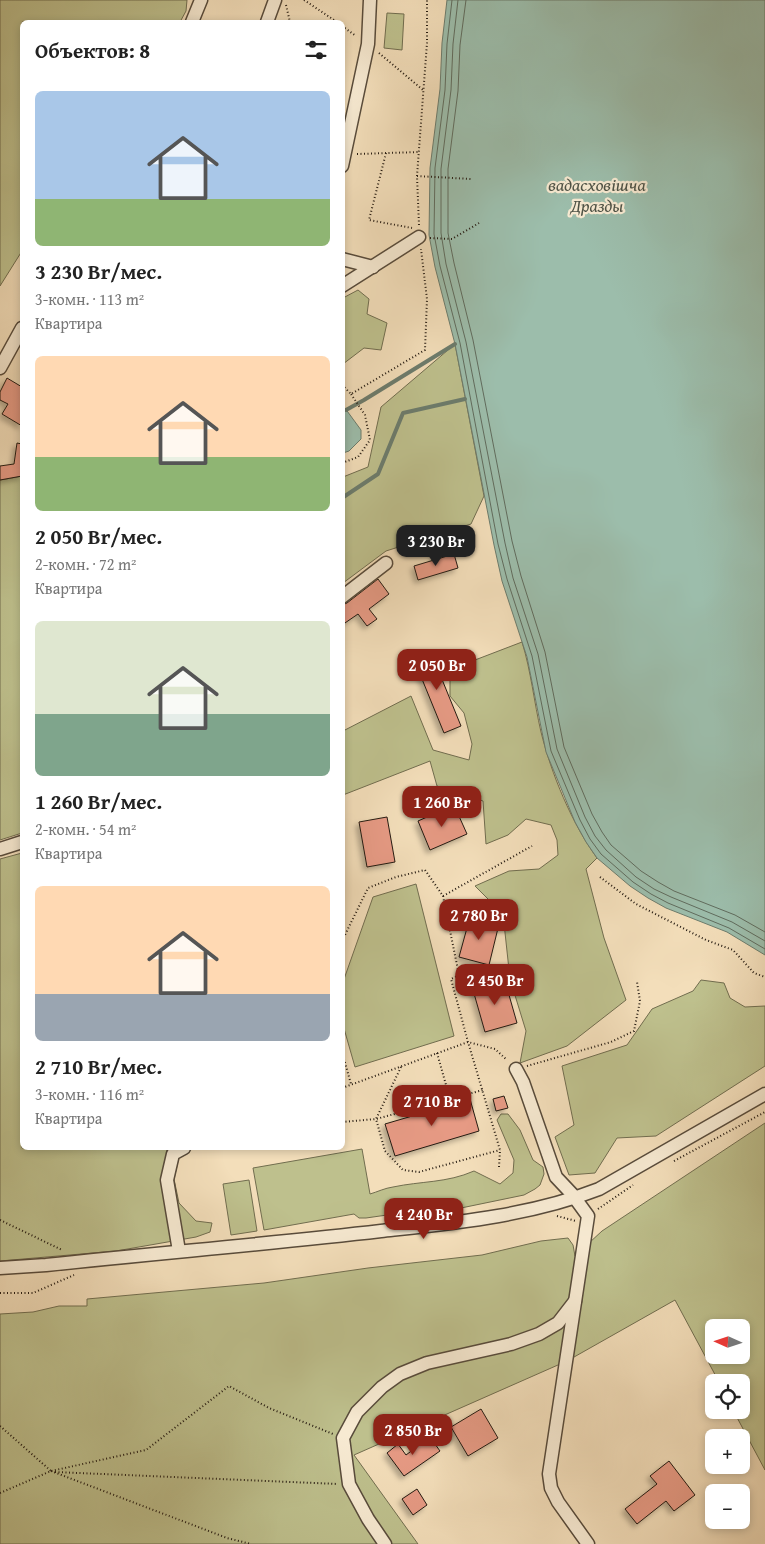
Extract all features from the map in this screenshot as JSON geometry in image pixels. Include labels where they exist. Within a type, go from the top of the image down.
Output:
[{"type":"street","points":[[193,20],[201,0]]},
{"type":"street","points":[[267,20],[275,0]]},
{"type":"street","points":[[345,155],[368,44],[370,0]]},
{"type":"street","points":[[345,284],[419,237]]},
{"type":"street","points":[[345,260],[373,267]]},
{"type":"street","points":[[0,368],[20,332]]},
{"type":"street","points":[[345,595],[386,563]]},
{"type":"street","points":[[0,849],[20,843]]},
{"type":"street","points":[[516,1069],[523,1082],[556,1177],[588,1216],[550,1474],[550,1488],[588,1544]]},
{"type":"street","points":[[0,1268],[179,1252],[445,1224],[517,1212],[575,1198],[599,1189],[765,1094]]},
{"type":"street","points":[[179,1252],[167,1180],[173,1154],[180,1150]]},
{"type":"street","points":[[0,1274],[46,1265]]},
{"type":"street","points":[[384,1544],[349,1484],[343,1438],[357,1412],[382,1387],[400,1374],[426,1363],[511,1344],[539,1334],[558,1323],[576,1299]]},
{"type":"path","points":[[285,0],[290,20]]},
{"type":"path","points":[[304,0],[334,20]]},
{"type":"path","points":[[386,153],[369,220],[419,229],[417,176],[427,43],[427,0]]},
{"type":"path","points":[[345,28],[368,44],[424,90]]},
{"type":"path","points":[[345,160],[386,153],[419,152]]},
{"type":"path","points":[[417,176],[471,179]]},
{"type":"path","points":[[351,394],[425,350],[427,298],[419,237],[452,239],[479,223]]},
{"type":"path","points":[[345,387],[364,415],[370,440],[358,457],[345,462]]},
{"type":"path","points":[[443,896],[532,846]]},
{"type":"path","points":[[345,935],[368,888],[396,877],[425,870],[443,896],[459,975],[451,979],[500,1150],[499,1167]]},
{"type":"path","points":[[600,877],[636,904],[706,940],[733,950],[754,973],[765,977]]},
{"type":"path","points":[[345,1087],[468,1042],[495,1049],[516,1069],[611,1042],[634,1031],[640,1001],[637,982]]},
{"type":"path","points":[[437,1053],[450,1099]]},
{"type":"path","points":[[345,1063],[351,1084]]},
{"type":"path","points":[[401,1066],[376,1119],[385,1151],[403,1170],[419,1172],[500,1150]]},
{"type":"path","points":[[345,1122],[376,1119],[483,1090]]},
{"type":"path","points":[[674,1161],[765,1112]]},
{"type":"path","points":[[626,1189],[634,1184]]},
{"type":"path","points":[[0,1220],[84,1261]]},
{"type":"path","points":[[0,1493],[51,1471],[146,1450],[229,1386],[269,1408],[343,1438]]},
{"type":"path","points":[[0,1426],[51,1471],[227,1538],[250,1544]]},
{"type":"path","points":[[51,1471],[349,1484]]},
{"type":"green space","points":[[0,0],[187,0],[186,11],[181,20],[20,20],[20,254],[0,286]]},
{"type":"green space","points":[[387,13],[404,14],[402,50],[384,48]]},
{"type":"green space","points":[[358,290],[369,299],[367,314],[387,323],[381,350],[364,348],[345,362],[345,297]]},
{"type":"green space","points":[[455,344],[484,496],[471,524],[386,551],[345,582],[345,476],[368,467],[381,407]]},
{"type":"green space","points":[[20,476],[20,834],[0,840],[0,480]]},
{"type":"green space","points":[[522,642],[541,732],[550,764],[563,798],[579,830],[597,858],[586,869],[604,938],[626,1000],[567,1046],[520,1063],[526,1031],[510,979],[503,914],[475,886],[509,871],[539,869],[558,855],[557,840],[551,825],[526,819],[508,835],[486,844],[483,801],[437,786],[430,761],[345,794],[345,730],[411,696],[433,750],[469,760],[472,744],[464,713],[450,696],[450,679],[475,660]]},
{"type":"green space","points":[[20,854],[20,1150],[181,1150],[174,1179],[179,1203],[196,1221],[212,1223],[210,1232],[196,1237],[116,1251],[0,1261],[0,859]]},
{"type":"green space","points":[[416,884],[454,1036],[355,1067],[345,1032],[345,976],[373,897]]},
{"type":"green space","points":[[701,980],[724,983],[730,998],[745,1007],[765,1006],[765,1066],[656,1136],[617,1138],[595,1173],[569,1175],[555,1137],[574,1125],[562,1066],[627,1045],[652,1009],[693,991]]},
{"type":"green space","points":[[501,1114],[508,1114],[520,1130],[533,1160],[543,1167],[544,1174],[540,1185],[524,1195],[432,1214],[394,1214],[359,1218],[354,1214],[264,1230],[253,1168],[362,1149],[370,1194],[403,1185],[454,1178],[474,1171],[500,1184],[513,1173],[514,1160],[497,1120]]},
{"type":"green space","points":[[765,1123],[765,1470],[750,1442],[750,1429],[743,1429],[738,1419],[750,1419],[750,1374],[715,1374],[709,1364],[750,1364],[750,1319],[705,1319],[705,1356],[675,1300],[567,1361],[354,1455],[418,1544],[0,1544],[0,1314],[33,1312],[59,1306],[87,1306],[87,1299],[264,1283],[368,1268],[482,1255],[541,1241],[568,1238],[573,1245],[575,1256],[602,1231]]},
{"type":"green space","points":[[249,1180],[257,1231],[231,1235],[223,1184]]},
{"type":"water","name":"вадасховішча Дразды","points":[[447,0],[765,0],[765,955],[727,932],[666,908],[648,898],[630,886],[597,858],[575,822],[546,752],[527,657],[502,581],[455,344],[435,267],[429,235],[430,168],[440,89],[442,43]]},
{"type":"water","points":[[345,408],[361,430],[361,439],[349,451],[345,452]]},
{"type":"building","points":[[7,378],[20,386],[20,425],[2,414],[8,404],[0,400],[0,392]]},
{"type":"building","points":[[17,443],[20,444],[20,476],[0,480],[0,466],[14,464]]},
{"type":"building","points":[[454,554],[458,568],[418,580],[414,566]]},
{"type":"building","points":[[378,579],[389,594],[369,609],[377,619],[367,626],[358,614],[345,623],[345,604]]},
{"type":"building","points":[[430,650],[461,726],[444,733],[413,657]]},
{"type":"building","points":[[454,805],[467,834],[430,850],[418,821]]},
{"type":"building","points":[[387,817],[395,862],[367,867],[359,822]]},
{"type":"building","points":[[470,917],[499,924],[489,965],[459,957]]},
{"type":"building","points":[[505,981],[517,1023],[485,1032],[473,990]]},
{"type":"building","points":[[504,1096],[508,1108],[496,1111],[493,1099]]},
{"type":"building","points":[[470,1099],[479,1131],[395,1156],[385,1124]]},
{"type":"building","points":[[481,1409],[498,1438],[468,1456],[451,1427]]},
{"type":"building","points":[[430,1437],[440,1451],[404,1476],[387,1453],[398,1444],[406,1455]]},
{"type":"building","points":[[669,1461],[695,1495],[674,1511],[666,1501],[637,1524],[625,1509],[657,1484],[650,1476]]},
{"type":"building","points":[[417,1489],[427,1505],[413,1515],[402,1499]]},
{"type":"waterway","points":[[346,410],[455,344]]},
{"type":"waterway","points":[[345,496],[378,474],[403,413],[465,399]]}]
